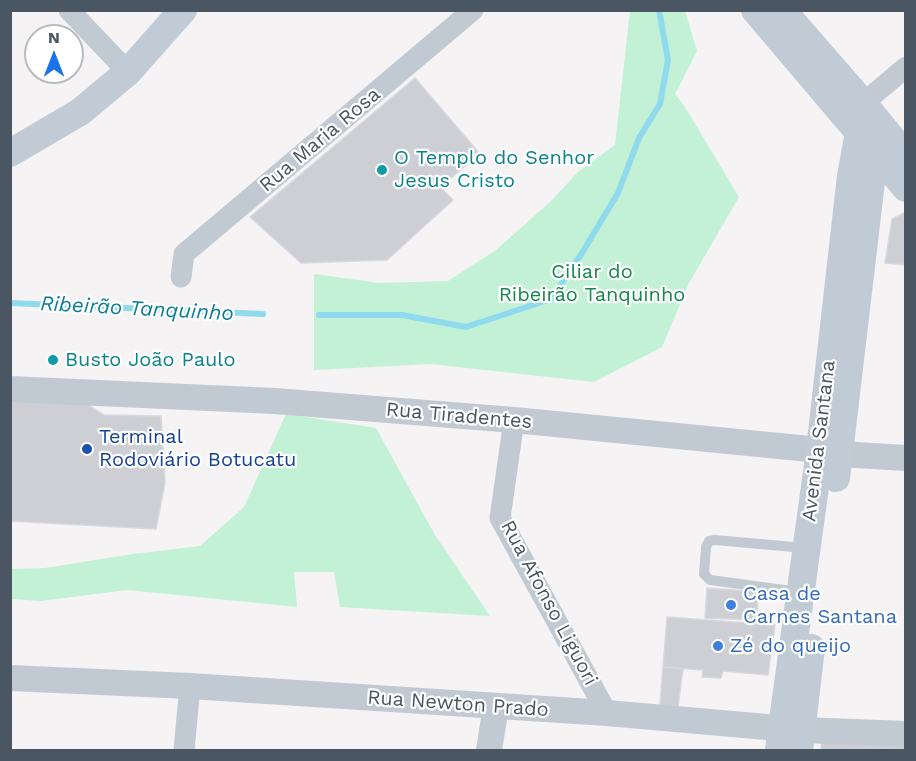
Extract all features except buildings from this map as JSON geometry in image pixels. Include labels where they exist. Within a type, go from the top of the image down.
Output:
[{"type":"main road","points":[[16,145],[80,112],[128,72],[183,10]]},
{"type":"main road","points":[[755,10],[866,124]]},
{"type":"main road","points":[[782,10],[866,124],[895,177]]},
{"type":"main road","name":"Avenida Santana","points":[[804,600],[805,548],[895,177],[866,124]]},
{"type":"main road","name":"Avenida Santana","points":[[790,740],[804,600],[829,452],[847,207],[866,124]]},
{"type":"main road","points":[[10,172],[25,159],[28,151],[16,145]]},
{"type":"street","points":[[69,10],[128,72]]},
{"type":"street","name":"Rua Maria Rosa","points":[[181,277],[184,254],[473,10]]},
{"type":"street","points":[[866,124],[906,67]]},
{"type":"street","name":"Rua Tiradentes","points":[[10,389],[275,401],[514,420],[906,458]]},
{"type":"street","name":"Rua Afonso Liguori","points":[[514,420],[501,518],[607,713]]},
{"type":"street","name":"Rua Newton Prado","points":[[10,678],[607,713],[790,740],[906,734]]},
{"type":"street","points":[[184,750],[190,687]]},
{"type":"street","points":[[489,750],[496,706]]},
{"type":"lane","points":[[804,600],[710,580],[704,574],[706,547],[709,541],[805,548]]},
{"type":"green space","name":"Ciliar do Ribeirão Tanquinho","points":[[630,11],[685,11],[697,51],[675,94],[739,197],[689,283],[662,347],[594,382],[431,364],[314,370],[314,274],[380,283],[448,281],[496,250],[550,202],[579,171],[615,145]]},
{"type":"green space","points":[[286,414],[376,428],[435,535],[490,616],[340,607],[334,572],[294,572],[297,607],[127,590],[41,601],[11,599],[10,569],[45,568],[200,546],[244,507]]},
{"type":"waterway","name":"Ribeirão Tanquinho","points":[[319,315],[402,315],[466,327],[551,299],[618,193],[639,138],[660,104],[668,60],[659,10]]},
{"type":"waterway","name":"Ribeirão Tanquinho","points":[[10,303],[263,314]]},
{"type":"place","name":"O Templo do Senhor Jesus Cristo","points":[[382,170]]},
{"type":"place","name":"Busto João Paulo","points":[[53,360]]},
{"type":"place","name":"Terminal Rodoviário Botucatu","points":[[87,449]]},
{"type":"place","name":"Casa de Carnes Santana","points":[[731,605]]},
{"type":"place","name":"Zé do queijo","points":[[718,646]]}]
